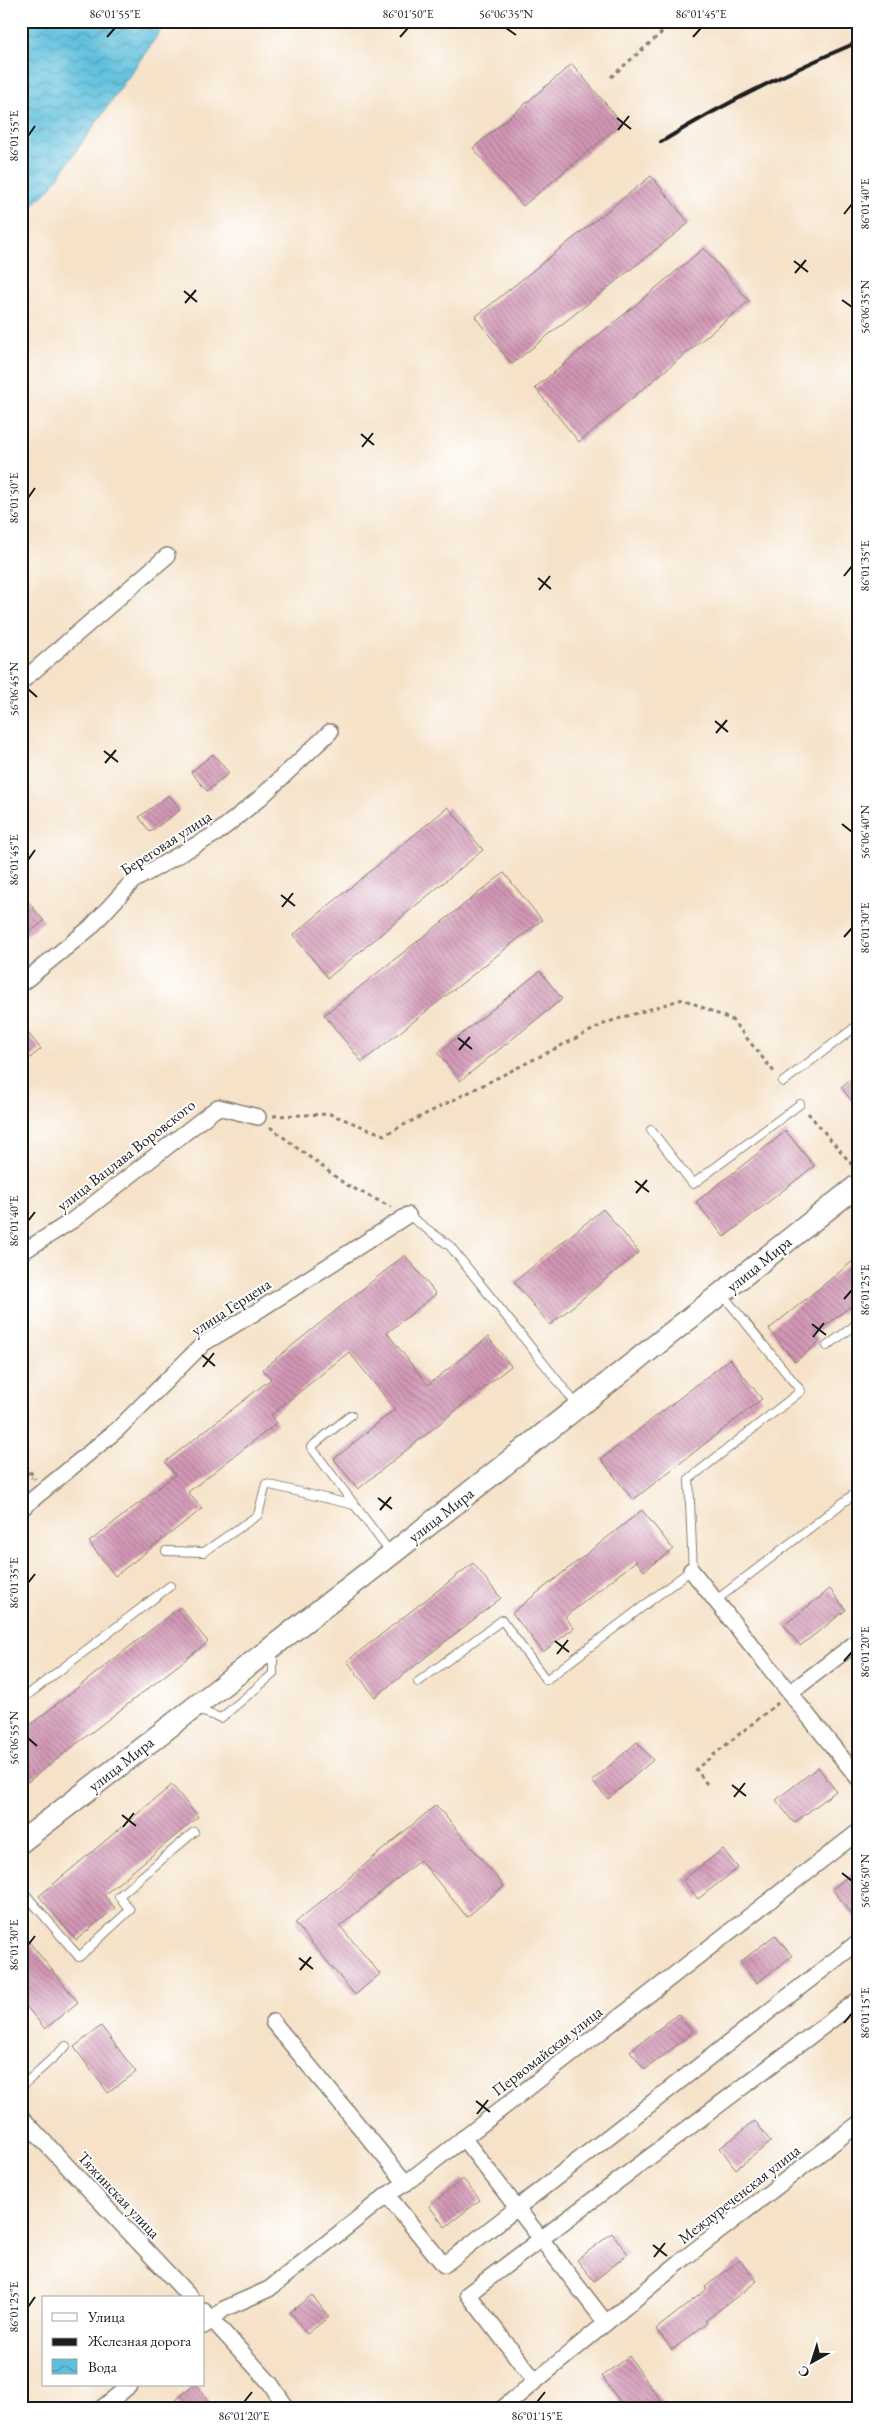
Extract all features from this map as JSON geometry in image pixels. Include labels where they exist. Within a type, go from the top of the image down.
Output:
[{"type":"main road","name":"улица Мира","points":[[22,1840],[391,1554],[858,1185]]},
{"type":"street","points":[[21,682],[168,556]]},
{"type":"street","name":"Береговая улица","points":[[21,984],[90,928],[132,882],[217,833],[259,798],[330,732]]},
{"type":"street","name":"улица Вацлава Воровского","points":[[21,1253],[73,1220],[218,1107],[258,1117]]},
{"type":"street","name":"улица Герцена","points":[[21,1509],[118,1429],[204,1342],[256,1312],[408,1215]]},
{"type":"street","points":[[692,1572],[858,1778]]},
{"type":"street","points":[[790,1693],[858,1641]]},
{"type":"street","name":"Первомайская улица","points":[[206,2319],[269,2289],[387,2195],[406,2183],[858,1832]]},
{"type":"street","points":[[387,2195],[444,2265],[858,1942]]},
{"type":"street","points":[[535,2381],[468,2294],[858,2000]]},
{"type":"street","points":[[273,2022],[406,2183]]},
{"type":"street","name":"Тяжинская улица","points":[[21,2117],[189,2296]]},
{"type":"street","name":"Междуреченская улица","points":[[503,2408],[686,2257],[858,2124]]},
{"type":"street","points":[[463,2138],[606,2323]]},
{"type":"street","points":[[206,2319],[270,2383],[287,2408]]},
{"type":"street","points":[[102,2408],[129,2386]]},
{"type":"lane","points":[[783,1082],[858,1025]]},
{"type":"lane","points":[[651,1130],[693,1184],[800,1104]]},
{"type":"lane","points":[[408,1215],[450,1246],[578,1407]]},
{"type":"lane","points":[[418,1682],[502,1620],[546,1680],[692,1572],[689,1479],[800,1392],[722,1293]]},
{"type":"lane","points":[[826,1346],[858,1323]]},
{"type":"lane","points":[[351,1415],[310,1448],[391,1554]]},
{"type":"lane","points":[[166,1551],[204,1552],[258,1516],[266,1484],[354,1505]]},
{"type":"lane","points":[[715,1601],[858,1491]]},
{"type":"lane","points":[[21,1700],[170,1586]]},
{"type":"lane","points":[[21,1889],[79,1957],[130,1910],[119,1896],[194,1832]]},
{"type":"lane","points":[[21,2087],[66,2046]]},
{"type":"path","points":[[611,77],[675,21]]},
{"type":"path","points":[[258,1117],[330,1114],[384,1136],[608,1022],[683,999],[732,1020],[783,1082]]},
{"type":"path","points":[[800,1104],[858,1172]]},
{"type":"path","points":[[258,1117],[345,1184],[408,1215]]},
{"type":"path","points":[[21,1458],[43,1492]]},
{"type":"path","points":[[707,1784],[696,1769],[790,1693]]},
{"type":"water","points":[[21,21],[150,21],[160,32],[49,190],[21,216]]},
{"type":"building","points":[[572,64],[622,123],[523,206],[473,148]]},
{"type":"building","points":[[651,176],[689,223],[512,364],[475,317]]},
{"type":"building","points":[[704,248],[749,301],[579,442],[535,388]]},
{"type":"building","points":[[213,754],[229,773],[207,791],[191,772]]},
{"type":"building","points":[[169,795],[180,810],[150,832],[139,817]]},
{"type":"building","points":[[448,807],[483,850],[328,978],[293,935]]},
{"type":"building","points":[[504,873],[542,920],[362,1062],[324,1015]]},
{"type":"building","points":[[21,893],[44,921],[21,939]]},
{"type":"building","points":[[540,971],[562,999],[460,1081],[438,1053]]},
{"type":"building","points":[[21,1024],[41,1049],[21,1065]]},
{"type":"building","points":[[858,1073],[858,1109],[841,1087]]},
{"type":"building","points":[[786,1131],[814,1166],[724,1237],[696,1202]]},
{"type":"building","points":[[603,1209],[639,1252],[550,1325],[514,1282]]},
{"type":"building","points":[[405,1255],[436,1294],[387,1333],[428,1385],[488,1337],[511,1366],[358,1489],[334,1459],[395,1409],[349,1352],[271,1415],[277,1423],[188,1492],[202,1509],[115,1576],[89,1542],[175,1475],[165,1462],[271,1379],[263,1369]]},
{"type":"building","points":[[858,1257],[858,1300],[814,1335],[819,1342],[795,1362],[769,1329]]},
{"type":"building","points":[[730,1359],[762,1399],[633,1500],[601,1459]]},
{"type":"building","points":[[642,1510],[673,1549],[644,1571],[636,1561],[565,1617],[574,1628],[543,1652],[512,1613]]},
{"type":"building","points":[[473,1563],[501,1598],[375,1697],[347,1661]]},
{"type":"building","points":[[830,1589],[846,1610],[800,1646],[784,1625]]},
{"type":"building","points":[[180,1607],[208,1642],[21,1787],[21,1732]]},
{"type":"building","points":[[637,1742],[653,1760],[608,1799],[592,1781]]},
{"type":"building","points":[[818,1767],[836,1791],[794,1823],[776,1800]]},
{"type":"building","points":[[172,1785],[198,1817],[104,1895],[115,1908],[76,1940],[39,1896]]},
{"type":"building","points":[[436,1805],[504,1886],[467,1917],[420,1860],[340,1926],[380,1974],[355,1995],[295,1923]]},
{"type":"building","points":[[723,1849],[738,1868],[698,1899],[683,1880]]},
{"type":"building","points":[[858,1869],[858,1923],[832,1889]]},
{"type":"building","points":[[21,1932],[78,2002],[45,2029],[21,2000]]},
{"type":"building","points":[[775,1935],[792,1956],[757,1983],[740,1962]]},
{"type":"building","points":[[678,2014],[693,2032],[645,2070],[630,2051]]},
{"type":"building","points":[[101,2026],[136,2072],[108,2093],[74,2047]]},
{"type":"building","points":[[755,2121],[771,2142],[736,2169],[720,2148]]},
{"type":"building","points":[[463,2179],[480,2200],[445,2227],[429,2206]]},
{"type":"building","points":[[612,2233],[628,2254],[594,2281],[577,2260]]},
{"type":"building","points":[[740,2260],[757,2281],[705,2321],[707,2323],[672,2350],[656,2329]]},
{"type":"building","points":[[312,2295],[329,2317],[307,2334],[290,2312]]},
{"type":"building","points":[[629,2356],[666,2408],[624,2408],[602,2376]]},
{"type":"building","points":[[193,2386],[197,2386],[214,2408],[182,2408],[176,2400]]},
{"type":"railway","points":[[661,142],[758,88],[858,42]]}]
